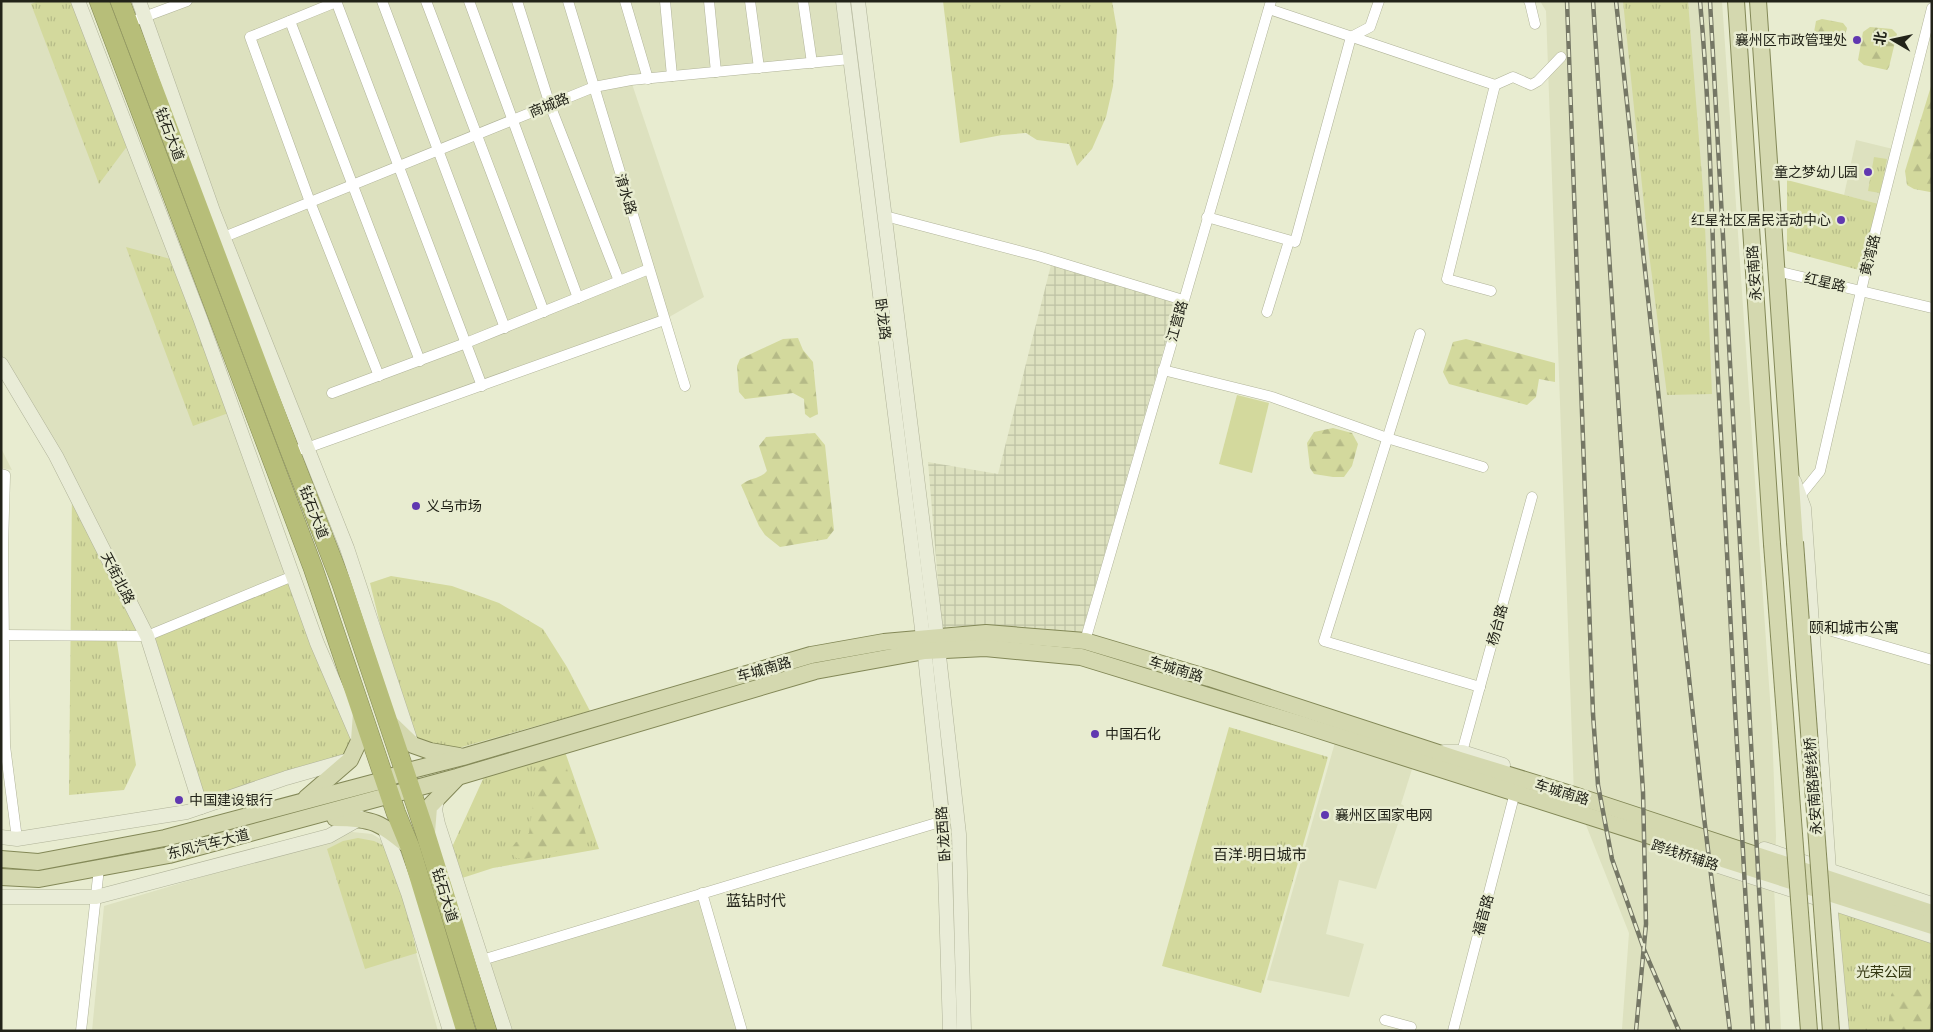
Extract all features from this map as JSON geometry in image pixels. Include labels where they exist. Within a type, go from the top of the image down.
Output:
[{"type":"highway","name":"钻石大道","points":[[99,1],[229,370],[284,490],[313,568],[410,847],[466,1031]]},
{"type":"highway","name":"钻石大道","points":[[120,1],[137,20],[299,450],[426,835],[487,1031]]},
{"type":"main road","name":"永安南路","points":[[1736,1],[1772,544]]},
{"type":"main road","name":"永安南路","points":[[1758,1],[1795,542]]},
{"type":"main road","points":[[1756,301],[1778,298]]},
{"type":"main road","name":"永安南路跨线桥","points":[[1795,542],[1831,1031]]},
{"type":"main road","name":"永安南路跨线桥","points":[[1772,544],[1809,1031]]},
{"type":"main road","name":"车城南路","points":[[407,781],[457,777],[815,671],[986,633],[1085,642],[1219,681],[1932,913]]},
{"type":"main road","name":"车城南路","points":[[407,781],[463,757],[812,655],[931,644],[1081,657],[1441,769],[1932,926]]},
{"type":"main road","points":[[302,802],[350,760],[359,741],[361,707]]},
{"type":"main road","points":[[387,719],[412,745],[430,751],[463,757]]},
{"type":"main road","points":[[426,835],[428,807],[457,777]]},
{"type":"main road","name":"东风汽车大道","points":[[1,877],[39,879],[169,855],[310,818],[407,781]]},
{"type":"main road","name":"东风汽车大道","points":[[1,859],[38,862],[155,840],[302,802],[388,788]]},
{"type":"main road","points":[[310,818],[361,818],[384,827],[410,847]]},
{"type":"street","points":[[78,1],[229,370],[264,496],[319,647],[359,741]]},
{"type":"street","points":[[139,1],[137,20],[187,1]]},
{"type":"street","points":[[382,1],[505,328]]},
{"type":"street","points":[[426,1],[544,312]]},
{"type":"street","points":[[469,1],[578,298]]},
{"type":"street","points":[[517,1],[550,105],[619,281]]},
{"type":"street","name":"淯水路","points":[[568,1],[685,386]]},
{"type":"street","points":[[625,1],[648,79]]},
{"type":"street","points":[[665,1],[672,76]]},
{"type":"street","points":[[708,1],[716,72]]},
{"type":"street","points":[[750,1],[758,68]]},
{"type":"street","points":[[804,1],[812,63]]},
{"type":"street","name":"卧龙路","points":[[843,1],[931,644]]},
{"type":"street","name":"卧龙路","points":[[858,1],[885,216],[931,644]]},
{"type":"street","points":[[1207,217],[1295,242],[1352,36],[1370,26],[1379,1]]},
{"type":"street","points":[[1528,1],[1534,24]]},
{"type":"street","points":[[379,376],[310,202],[250,37],[336,2],[482,386]]},
{"type":"street","points":[[1270,5],[1352,36],[1495,85],[1513,77],[1531,85],[1538,81],[1561,57]]},
{"type":"street","name":"江营路","points":[[1085,642],[1270,5]]},
{"type":"street","name":"黄湾路","points":[[1799,496],[1820,471],[1861,290],[1932,8]]},
{"type":"street","points":[[290,21],[420,360]]},
{"type":"street","name":"商城路","points":[[218,239],[594,87],[672,76],[850,59]]},
{"type":"street","points":[[1491,291],[1446,280],[1495,85]]},
{"type":"street","points":[[885,216],[1038,256],[1183,300]]},
{"type":"street","points":[[1267,312],[1289,241]]},
{"type":"street","points":[[332,393],[466,344],[649,269]]},
{"type":"street","name":"红星路","points":[[1777,271],[1932,308]]},
{"type":"street","points":[[412,745],[351,559],[299,450],[664,320]]},
{"type":"street","points":[[1420,334],[1324,641],[1480,687]]},
{"type":"street","name":"天街北路","points":[[1,364],[56,456],[147,636],[201,808]]},
{"type":"street","points":[[1163,370],[1272,397],[1387,438],[1482,467]]},
{"type":"street","points":[[1,474],[5,475],[2,635],[3,746],[17,840]]},
{"type":"street","points":[[1790,474],[1804,508],[1829,870]]},
{"type":"street","points":[[264,496],[284,490]]},
{"type":"street","name":"杨台路","points":[[1462,752],[1532,497]]},
{"type":"street","points":[[343,587],[351,559]]},
{"type":"street","points":[[2,635],[147,636],[313,568]]},
{"type":"street","points":[[1811,625],[1932,660]]},
{"type":"street","name":"卧龙西路","points":[[931,644],[943,821],[950,1031]]},
{"type":"street","name":"卧龙西路","points":[[931,644],[959,834],[964,1031]]},
{"type":"street","points":[[1436,753],[1462,752],[1932,904]]},
{"type":"street","points":[[1,837],[17,840],[187,812],[286,778],[350,760]]},
{"type":"street","name":"跨线桥辅路","points":[[1441,769],[1466,785],[1932,936]]},
{"type":"street","points":[[438,796],[435,810],[438,824],[505,1031]]},
{"type":"street","name":"福音路","points":[[1453,1031],[1513,800]]},
{"type":"street","points":[[1,896],[96,897],[329,836],[361,818]]},
{"type":"street","points":[[482,960],[943,821]]},
{"type":"street","points":[[384,827],[408,893],[451,1031]]},
{"type":"street","points":[[81,1031],[99,868]]},
{"type":"street","points":[[702,893],[742,1031]]},
{"type":"street","points":[[1830,902],[1842,1031]]},
{"type":"street","points":[[446,966],[451,1031]]},
{"type":"street","points":[[1385,1020],[1411,1027]]},
{"type":"shaded area","points":[[1,1],[78,1],[293,576],[147,636],[1,364]]},
{"type":"shaded area","points":[[187,1],[843,1],[850,59],[631,81],[704,297],[664,320],[307,448],[146,18]]},
{"type":"shaded area","points":[[1540,1],[1722,1],[1772,728],[1776,836],[1774,886],[1781,1031],[1622,1029],[1629,933],[1574,795],[1546,11]]},
{"type":"shaded area","name":"童之梦幼儿园","points":[[1856,140],[1893,149],[1879,204],[1844,195]]},
{"type":"shaded area","points":[[1051,265],[1177,303],[1082,632],[955,626],[942,630],[928,462],[998,474]]},
{"type":"shaded area","points":[[1,448],[12,470],[1,468]]},
{"type":"shaded area","name":"襄州区国家电网","points":[[1336,739],[1414,763],[1401,804],[1404,806],[1376,889],[1339,880],[1326,934],[1364,944],[1349,997],[1267,980]]},
{"type":"shaded area","points":[[352,832],[372,834],[385,842],[438,1031],[92,1031],[104,906]]},
{"type":"shaded area","points":[[700,899],[739,1031],[510,1031],[489,961]]},
{"type":"green space","points":[[38,1],[79,1],[131,141],[99,184],[31,4]]},
{"type":"green space","points":[[943,1],[1112,1],[1117,30],[1113,86],[1106,117],[1092,149],[1077,166],[1069,144],[1037,140],[1026,133],[1002,135],[960,143]]},
{"type":"green space","points":[[1623,1],[1688,1],[1704,202],[1712,394],[1667,395],[1649,253]]},
{"type":"green space","points":[[1822,19],[1843,23],[1847,28],[1842,45],[1839,47],[1816,43],[1813,38],[1816,21]]},
{"type":"green space","points":[[1870,27],[1892,29],[1897,34],[1887,70],[1864,65],[1858,60],[1863,32]]},
{"type":"green space","points":[[1932,83],[1932,192],[1930,192],[1914,189],[1907,185],[1905,171]]},
{"type":"green space","points":[[1874,157],[1887,159],[1880,193],[1868,191]]},
{"type":"green space","points":[[1787,180],[1879,204],[1863,271],[1787,251]]},
{"type":"green space","points":[[126,247],[178,261],[234,411],[193,426]]},
{"type":"green space","points":[[798,338],[803,350],[813,362],[818,414],[810,418],[805,414],[804,399],[793,393],[745,399],[739,392],[737,366],[740,359],[783,339]]},
{"type":"green space","points":[[1466,339],[1555,363],[1555,382],[1539,379],[1536,397],[1527,405],[1449,384],[1443,372],[1453,342]]},
{"type":"green space","points":[[1237,395],[1269,403],[1252,473],[1219,464]]},
{"type":"green space","points":[[1333,428],[1352,433],[1358,444],[1352,466],[1344,477],[1314,474],[1310,468],[1307,443],[1314,432]]},
{"type":"green space","points":[[815,433],[825,445],[834,530],[827,539],[780,547],[765,535],[759,526],[741,485],[761,476],[767,471],[759,446],[766,437]]},
{"type":"green space","points":[[72,489],[147,636],[293,576],[359,741],[350,760],[201,807],[147,637],[116,637],[136,765],[124,790],[69,795]]},
{"type":"green space","points":[[391,576],[452,586],[499,603],[543,629],[567,667],[590,711],[441,753],[413,745],[404,722],[370,583]]},
{"type":"green space","points":[[1229,727],[1328,757],[1261,993],[1162,966]]},
{"type":"green space","points":[[563,746],[599,849],[493,868],[456,880],[448,856],[488,768]]},
{"type":"green space","points":[[560,761],[565,762],[588,842],[580,847],[524,859],[516,858],[510,850],[516,842],[529,833],[536,784],[535,770],[547,764]]},
{"type":"green space","points":[[358,838],[374,841],[393,850],[417,953],[365,969],[327,849],[343,841]]},
{"type":"green space","name":"光荣公园","points":[[1830,902],[1932,936],[1932,1031],[1842,1031]]},
{"type":"green space","points":[[1898,983],[1932,994],[1932,1031],[1888,1031],[1891,995]]},
{"type":"railway","points":[[1567,1],[1593,714],[1598,785],[1612,859],[1645,952],[1679,1031]]},
{"type":"railway","points":[[1593,1],[1643,792],[1646,924],[1636,1031]]},
{"type":"railway","points":[[1616,1],[1704,817],[1730,1031]]},
{"type":"railway","points":[[1700,1],[1709,135],[1717,358],[1753,1031]]},
{"type":"railway","points":[[1710,1],[1768,1031]]},
{"type":"place","name":"襄州区市政管理处","points":[[1857,40]]},
{"type":"place","name":"童之梦幼儿园","points":[[1868,172]]},
{"type":"place","name":"红星社区居民活动中心","points":[[1841,220]]},
{"type":"place","name":"义乌市场","points":[[416,506]]},
{"type":"place","name":"中国石化","points":[[1095,734]]},
{"type":"place","name":"中国建设银行","points":[[179,800]]},
{"type":"place","name":"襄州区国家电网","points":[[1325,815]]},
{"type":"district","name":"颐和城市公寓","points":[[1854,627]]},
{"type":"district","name":"百洋·明日城市","points":[[1260,854]]},
{"type":"district","name":"蓝钻时代","points":[[756,900]]}]
